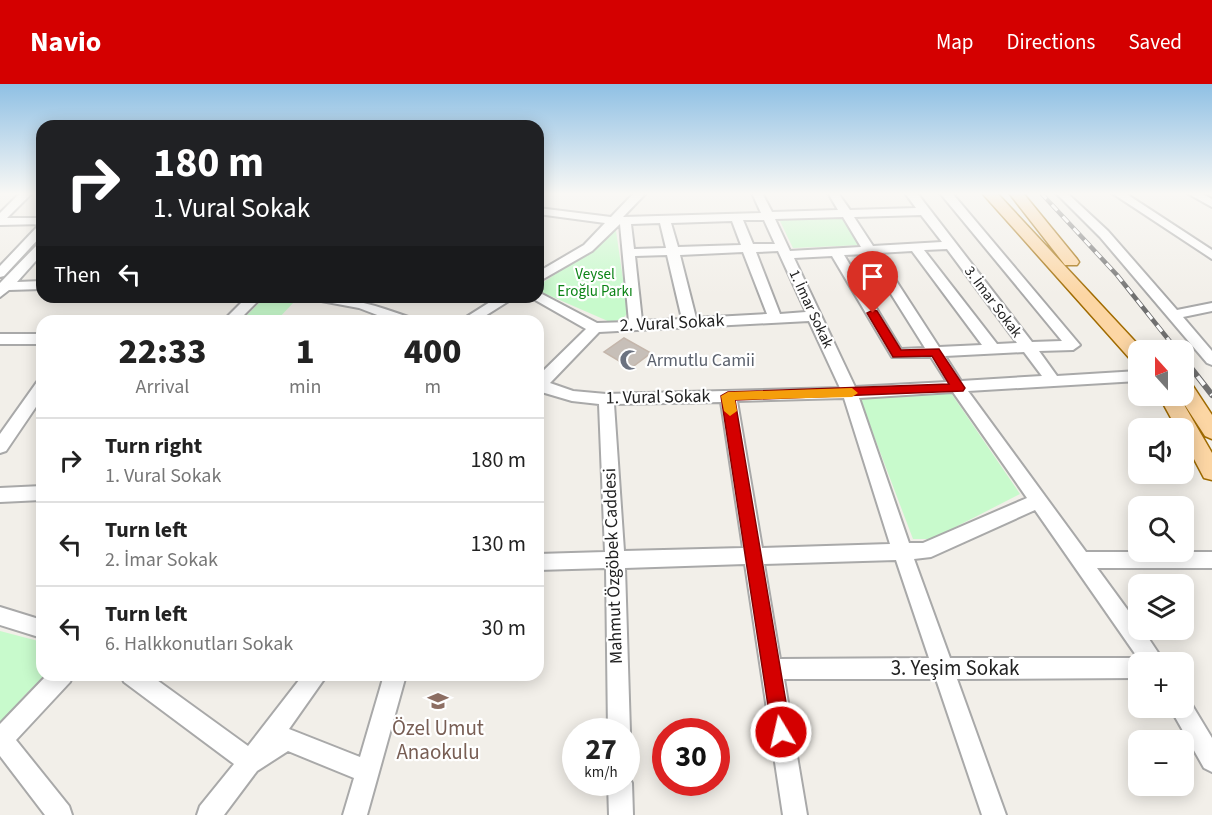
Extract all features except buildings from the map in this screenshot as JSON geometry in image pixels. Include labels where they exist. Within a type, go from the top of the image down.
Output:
[{"type":"main road","points":[[1020,227],[1128,345]]},
{"type":"main road","points":[[1042,227],[1063,254],[1142,340]]},
{"type":"main road","points":[[1194,403],[1212,431]]},
{"type":"main road","points":[[1175,406],[1212,472]]},
{"type":"street","points":[[544,274],[588,248],[613,227]]},
{"type":"street","points":[[621,227],[636,325]]},
{"type":"street","points":[[666,227],[690,322]]},
{"type":"street","points":[[740,227],[775,318]]},
{"type":"street","name":"1. İmar Sokak","points":[[773,227],[850,393],[902,552],[994,815]]},
{"type":"street","points":[[857,227],[958,388],[1037,501],[1083,560],[1146,652]]},
{"type":"street","name":"3. İmar Sokak","points":[[936,227],[1054,382]]},
{"type":"street","points":[[836,252],[897,354],[1073,345],[975,227]]},
{"type":"street","points":[[1097,227],[1212,360]]},
{"type":"street","points":[[1170,227],[1212,255]]},
{"type":"street","points":[[0,273],[36,234]]},
{"type":"street","points":[[627,253],[748,248],[836,252],[950,245]]},
{"type":"street","points":[[915,247],[993,349]]},
{"type":"street","points":[[2,289],[36,253]]},
{"type":"street","points":[[2,289],[36,286]]},
{"type":"street","name":"2. Vural Sokak","points":[[544,301],[595,328],[814,316]]},
{"type":"street","points":[[236,315],[249,303]]},
{"type":"street","points":[[352,303],[390,315]]},
{"type":"street","points":[[477,315],[498,303]]},
{"type":"street","points":[[1174,315],[1212,308]]},
{"type":"street","points":[[544,381],[595,328]]},
{"type":"street","points":[[0,339],[36,339]]},
{"type":"street","name":"1. Vural Sokak","points":[[544,388],[572,396],[606,399],[850,393],[1128,377]]},
{"type":"street","points":[[0,447],[36,395]]},
{"type":"street","points":[[728,396],[795,815]]},
{"type":"street","name":"Mahmut Özgöbek Caddesi","points":[[606,399],[615,560],[619,718]]},
{"type":"street","points":[[0,495],[36,493]]},
{"type":"street","points":[[544,562],[924,551],[1037,501]]},
{"type":"street","points":[[1083,560],[1212,560]]},
{"type":"street","points":[[0,616],[36,627]]},
{"type":"street","name":"3. Yeşim Sokak","points":[[771,669],[1128,668]]},
{"type":"street","points":[[56,681],[1,740],[60,815]]},
{"type":"street","points":[[140,681],[251,762]]},
{"type":"street","points":[[209,815],[312,681]]},
{"type":"street","points":[[355,815],[393,681]]},
{"type":"street","points":[[1187,718],[1212,760]]},
{"type":"street","points":[[251,762],[286,739],[368,772]]},
{"type":"street","points":[[620,796],[621,815]]},
{"type":"green space","name":"Veysel Eroğlu Parkı","points":[[613,227],[615,227],[628,313],[622,319],[610,322],[544,293],[544,282],[598,246]]},
{"type":"green space","points":[[783,227],[852,227],[862,245],[793,248]]},
{"type":"green space","points":[[259,303],[293,303],[282,315],[247,315]]},
{"type":"green space","points":[[951,393],[1020,494],[932,539],[913,539],[860,399]]},
{"type":"green space","points":[[0,631],[36,640],[36,681],[39,681],[22,698],[0,735]]},
{"type":"railway","points":[[1073,227],[1117,275],[1169,340]]},
{"type":"railway","points":[[1194,372],[1212,395]]},
{"type":"slow traffic","points":[[730,411],[728,396],[852,393]]},
{"type":"place","name":"Armutlu Camii","points":[[630,360]]},
{"type":"place","name":"Özel Umut Anaokulu","points":[[438,701]]},
{"type":"route","points":[[781,732],[728,396],[958,388],[935,352],[897,354],[873,313]]}]
